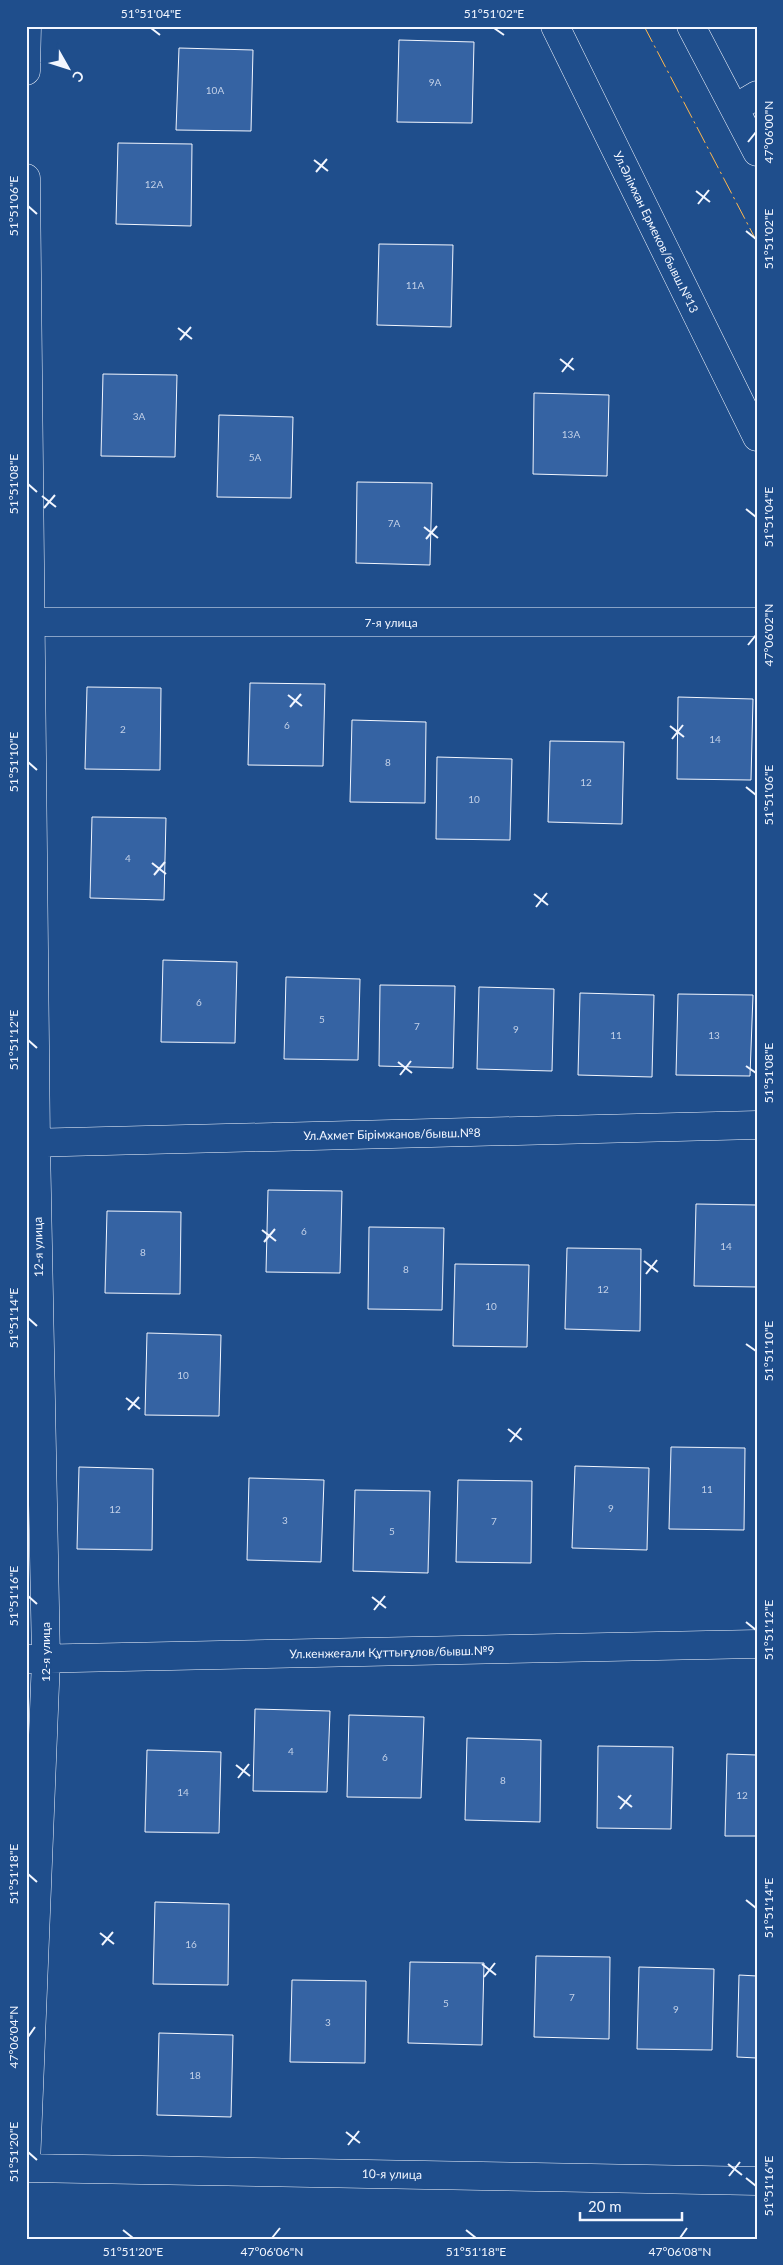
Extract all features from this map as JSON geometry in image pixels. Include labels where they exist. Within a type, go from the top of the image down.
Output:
[{"type":"street","points":[[26,71],[27,26]]},
{"type":"street","name":"Ул.Әлімхан Ермеков/бывш.№13","points":[[555,26],[757,438]]},
{"type":"street","points":[[690,26],[746,102],[757,152]]},
{"type":"street","name":"12-я улица","points":[[26,178],[31,1143],[36,1659],[26,2166]]},
{"type":"street","name":"7-я улица","points":[[29,622],[757,622]]},
{"type":"street","name":"Ул.Ахмет Бірімжанов/бывш.№8","points":[[31,1143],[757,1125]]},
{"type":"street","name":"Ул.кенжеғали Құттығұлов/бывш.№9","points":[[36,1659],[757,1644]]},
{"type":"street","name":"10-я улица","points":[[26,2166],[757,2181]]},
{"type":"building","points":[[399,40],[474,42],[472,123],[397,122]]},
{"type":"building","points":[[179,48],[253,50],[251,131],[176,130]]},
{"type":"building","points":[[118,143],[192,144],[191,226],[116,224]]},
{"type":"building","points":[[379,244],[453,245],[451,327],[377,325]]},
{"type":"building","points":[[103,374],[177,375],[175,457],[101,456]]},
{"type":"building","points":[[534,393],[609,395],[607,476],[533,474]]},
{"type":"building","points":[[219,415],[293,417],[291,498],[217,497]]},
{"type":"building","points":[[357,482],[432,483],[430,565],[356,563]]},
{"type":"building","points":[[250,683],[325,684],[323,766],[248,765]]},
{"type":"building","points":[[87,687],[161,688],[160,770],[85,769]]},
{"type":"building","points":[[678,697],[753,699],[751,780],[677,779]]},
{"type":"building","points":[[352,720],[426,722],[425,803],[350,802]]},
{"type":"building","points":[[550,741],[624,742],[622,824],[548,822]]},
{"type":"building","points":[[437,757],[512,759],[510,840],[436,839]]},
{"type":"building","points":[[92,817],[166,818],[164,900],[90,898]]},
{"type":"building","points":[[163,960],[237,962],[235,1043],[161,1042]]},
{"type":"building","points":[[286,977],[360,979],[358,1060],[284,1059]]},
{"type":"building","points":[[380,985],[455,986],[453,1068],[379,1066]]},
{"type":"building","points":[[479,987],[554,989],[552,1071],[477,1069]]},
{"type":"building","points":[[580,993],[654,995],[652,1077],[578,1075]]},
{"type":"building","points":[[678,994],[753,995],[750,1076],[676,1075]]},
{"type":"building","points":[[268,1190],[342,1191],[340,1273],[266,1272]]},
{"type":"building","points":[[696,1204],[757,1205],[757,1287],[694,1286]]},
{"type":"building","points":[[107,1211],[181,1212],[180,1294],[105,1293]]},
{"type":"building","points":[[369,1227],[444,1228],[442,1310],[368,1309]]},
{"type":"building","points":[[567,1248],[641,1249],[640,1331],[565,1329]]},
{"type":"building","points":[[455,1264],[529,1265],[527,1347],[453,1346]]},
{"type":"building","points":[[147,1333],[221,1335],[219,1416],[145,1415]]},
{"type":"building","points":[[671,1447],[745,1448],[744,1530],[669,1529]]},
{"type":"building","points":[[575,1466],[649,1468],[647,1550],[572,1548]]},
{"type":"building","points":[[79,1467],[153,1469],[152,1550],[77,1549]]},
{"type":"building","points":[[249,1478],[324,1480],[321,1562],[247,1560]]},
{"type":"building","points":[[458,1480],[532,1481],[531,1563],[456,1562]]},
{"type":"building","points":[[355,1490],[430,1491],[428,1573],[353,1571]]},
{"type":"building","points":[[255,1709],[330,1711],[327,1792],[253,1791]]},
{"type":"building","points":[[349,1715],[424,1717],[421,1798],[347,1797]]},
{"type":"building","points":[[467,1738],[541,1740],[540,1822],[465,1820]]},
{"type":"building","points":[[598,1746],[673,1747],[671,1829],[597,1828]]},
{"type":"building","points":[[147,1750],[221,1752],[219,1833],[145,1832]]},
{"type":"building","points":[[727,1754],[757,1755],[757,1836],[725,1836]]},
{"type":"building","points":[[155,1902],[229,1904],[228,1985],[153,1984]]},
{"type":"building","points":[[536,1956],[610,1957],[609,2039],[534,2037]]},
{"type":"building","points":[[410,1962],[484,1963],[482,2045],[408,2043]]},
{"type":"building","points":[[639,1967],[714,1969],[712,2050],[637,2049]]},
{"type":"building","points":[[739,1975],[757,1976],[757,2058],[737,2057]]},
{"type":"building","points":[[292,1980],[366,1981],[365,2063],[290,2062]]},
{"type":"building","points":[[159,2033],[233,2035],[231,2117],[157,2115]]},
{"type":"power","points":[[644,26],[757,242]]}]
